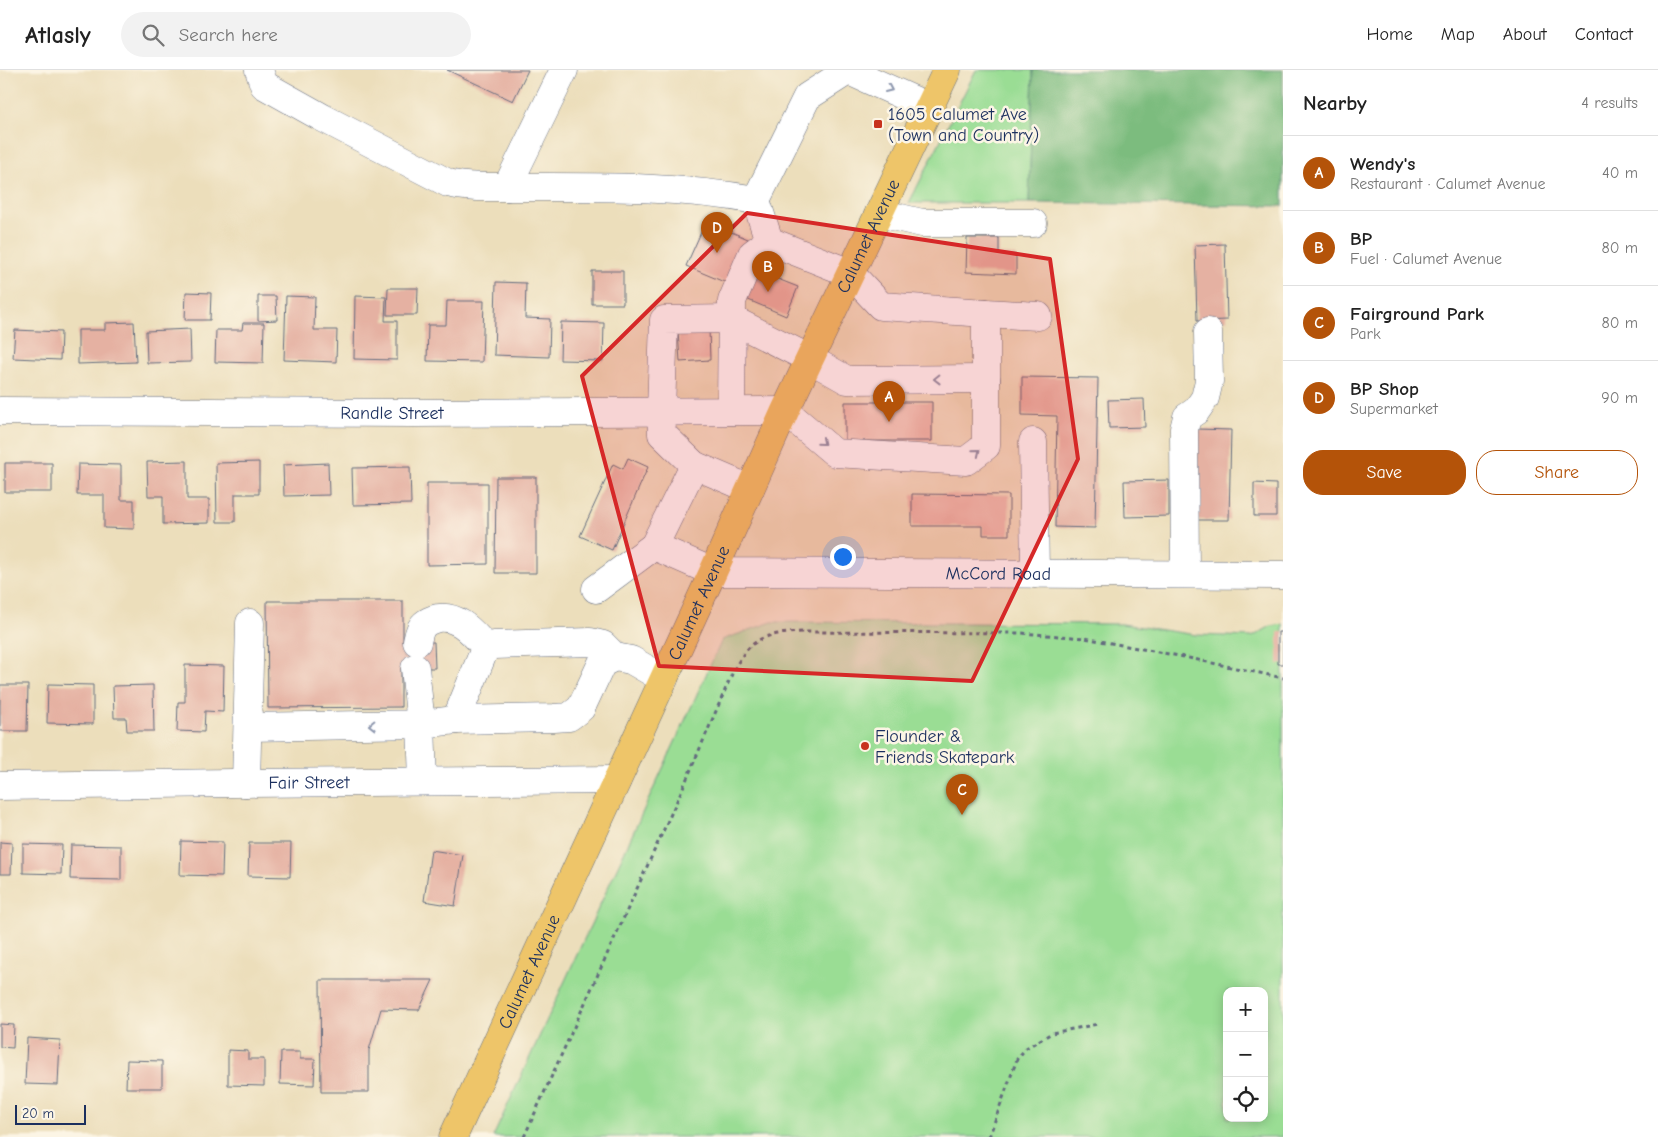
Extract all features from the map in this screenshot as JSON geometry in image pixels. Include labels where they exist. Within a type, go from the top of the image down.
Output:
[{"type":"main road","name":"Calumet Avenue","points":[[453,1137],[618,780],[785,411],[947,70]]},
{"type":"street","points":[[259,70],[264,85],[448,183],[484,187],[652,187],[717,193],[756,200]]},
{"type":"street","points":[[507,186],[564,70]]},
{"type":"street","points":[[769,241],[756,200],[807,97],[849,70],[929,107]]},
{"type":"street","points":[[879,213],[922,223],[1032,223]]},
{"type":"street","points":[[769,241],[850,273],[881,306],[1038,316]]},
{"type":"street","points":[[731,411],[732,301],[752,254],[769,241]]},
{"type":"street","points":[[785,411],[835,453],[966,461],[986,446],[986,313]]},
{"type":"street","points":[[750,489],[694,465],[662,434],[664,320],[731,320],[810,359],[847,380],[986,379]]},
{"type":"street","points":[[1185,574],[1184,429],[1187,417],[1196,411],[1205,398],[1209,381],[1208,332]]},
{"type":"street","name":"Randle Street","points":[[0,411],[404,413],[785,411]]},
{"type":"street","points":[[1033,442],[1035,574]]},
{"type":"street","points":[[596,589],[654,546],[694,465]]},
{"type":"street","points":[[654,546],[713,572]]},
{"type":"street","name":"McCord Road","points":[[713,572],[1283,575]]},
{"type":"street","points":[[423,781],[416,655],[422,626],[433,619],[444,617],[454,619],[465,626],[486,647]]},
{"type":"street","points":[[246,782],[250,623]]},
{"type":"street","points":[[486,647],[494,645],[590,642],[603,645],[615,657],[631,660],[664,679]]},
{"type":"street","points":[[456,720],[486,647]]},
{"type":"street","points":[[248,727],[421,724],[456,720],[569,716],[581,708],[602,663],[615,657]]},
{"type":"street","name":"Fair Street","points":[[0,786],[246,782],[618,780]]},
{"type":"path","points":[[524,1137],[677,801],[732,674],[740,658],[750,646],[762,638],[777,633],[803,632],[1021,633],[1084,638],[1283,678]]},
{"type":"path","points":[[989,1137],[1017,1058],[1026,1048],[1052,1033],[1098,1024]]},
{"type":"highlighted area","points":[[747,213],[1050,259],[1078,459],[972,681],[659,666],[582,376]]},
{"type":"green space","points":[[976,70],[1033,70],[1029,203],[909,203]]},
{"type":"green space","points":[[1033,70],[1283,70],[1283,206],[1029,203]]},
{"type":"green space","points":[[772,622],[1122,624],[1196,635],[1252,637],[1271,626],[1283,624],[1283,1137],[493,1137],[722,640]]},
{"type":"building","points":[[447,70],[528,70],[513,101]]},
{"type":"building","points":[[703,228],[719,235],[722,228],[748,239],[729,284],[686,266]]},
{"type":"building","points":[[967,238],[999,238],[999,254],[1016,255],[1016,274],[966,272]]},
{"type":"building","points":[[1225,244],[1227,320],[1197,321],[1195,245]]},
{"type":"building","points":[[750,268],[798,287],[786,316],[739,296]]},
{"type":"building","points":[[592,271],[623,271],[623,304],[592,304]]},
{"type":"building","points":[[496,282],[526,283],[525,318],[550,319],[549,357],[494,355]]},
{"type":"building","points":[[388,288],[418,288],[417,315],[387,315]]},
{"type":"building","points":[[186,292],[211,293],[210,320],[185,320]]},
{"type":"building","points":[[258,296],[276,296],[277,320],[258,321]]},
{"type":"building","points":[[286,296],[315,297],[314,330],[337,330],[336,362],[284,360]]},
{"type":"building","points":[[355,296],[386,297],[385,321],[397,321],[397,360],[354,359]]},
{"type":"building","points":[[447,301],[484,301],[482,362],[427,361],[428,325],[446,325]]},
{"type":"building","points":[[134,322],[136,362],[78,364],[78,330],[105,330],[105,323]]},
{"type":"building","points":[[561,322],[604,323],[603,361],[560,360]]},
{"type":"building","points":[[243,323],[264,323],[263,363],[215,362],[216,330],[242,330]]},
{"type":"building","points":[[190,329],[191,362],[147,363],[146,331]]},
{"type":"building","points":[[709,329],[710,360],[680,362],[678,330]]},
{"type":"building","points":[[15,330],[61,332],[60,360],[13,358]]},
{"type":"building","points":[[1022,377],[1098,378],[1095,528],[1055,527],[1057,416],[1022,415]]},
{"type":"building","points":[[1144,399],[1145,427],[1109,428],[1108,400]]},
{"type":"building","points":[[845,402],[932,402],[932,441],[845,441]]},
{"type":"building","points":[[1197,429],[1231,430],[1229,520],[1196,520]]},
{"type":"building","points":[[628,458],[648,467],[612,550],[580,536],[613,464],[623,469]]},
{"type":"building","points":[[187,461],[187,499],[209,499],[209,523],[163,524],[163,496],[148,496],[147,462]]},
{"type":"building","points":[[259,462],[259,494],[235,494],[235,522],[217,522],[216,463]]},
{"type":"building","points":[[5,463],[52,463],[52,492],[5,492]]},
{"type":"building","points":[[328,463],[329,495],[284,496],[283,465]]},
{"type":"building","points":[[78,464],[121,465],[121,500],[134,500],[134,529],[104,528],[104,495],[77,495]]},
{"type":"building","points":[[410,467],[411,504],[353,505],[352,468]]},
{"type":"building","points":[[496,477],[536,477],[536,573],[495,573]]},
{"type":"building","points":[[1169,480],[1169,516],[1125,517],[1124,481]]},
{"type":"building","points":[[427,483],[488,483],[488,564],[427,565]]},
{"type":"building","points":[[1254,483],[1276,484],[1276,516],[1254,516]]},
{"type":"building","points":[[912,494],[1009,495],[1009,535],[983,535],[983,526],[912,526]]},
{"type":"building","points":[[267,601],[403,601],[403,642],[434,642],[435,668],[401,668],[401,707],[268,708]]},
{"type":"building","points":[[1278,632],[1283,632],[1283,664],[1278,664]]},
{"type":"building","points":[[185,665],[224,666],[223,712],[205,711],[204,732],[177,731],[178,702],[185,702]]},
{"type":"building","points":[[48,684],[93,685],[93,724],[47,723]]},
{"type":"building","points":[[0,685],[28,685],[27,731],[0,731]]},
{"type":"building","points":[[153,685],[154,731],[127,731],[126,718],[114,718],[113,686]]},
{"type":"building","points":[[181,841],[223,842],[222,876],[180,875]]},
{"type":"building","points":[[0,842],[12,843],[11,874],[0,874]]},
{"type":"building","points":[[249,843],[291,843],[290,877],[248,876]]},
{"type":"building","points":[[23,844],[62,845],[61,874],[23,873]]},
{"type":"building","points":[[71,845],[121,846],[121,880],[70,879]]},
{"type":"building","points":[[431,850],[463,855],[455,906],[424,901]]},
{"type":"building","points":[[320,980],[433,980],[419,1010],[381,1009],[369,1050],[369,1092],[321,1092]]},
{"type":"building","points":[[0,1024],[14,1025],[13,1048],[0,1047]]},
{"type":"building","points":[[27,1038],[60,1040],[58,1085],[25,1084]]},
{"type":"building","points":[[228,1050],[248,1051],[248,1059],[264,1059],[264,1086],[228,1085]]},
{"type":"building","points":[[281,1052],[300,1052],[300,1059],[315,1059],[314,1085],[280,1084]]},
{"type":"building","points":[[127,1060],[162,1061],[162,1088],[126,1088]]},
{"type":"place","name":"1605 Calumet Ave (Town and Country)","points":[[878,124]]},
{"type":"place","name":"BP Shop","points":[[717,253]]},
{"type":"place","name":"BP","points":[[768,292]]},
{"type":"place","name":"Wendy's","points":[[889,422]]},
{"type":"place","name":"Flounder & Friends Skatepark","points":[[865,746]]},
{"type":"place","name":"Fairground Park","points":[[962,815]]}]
